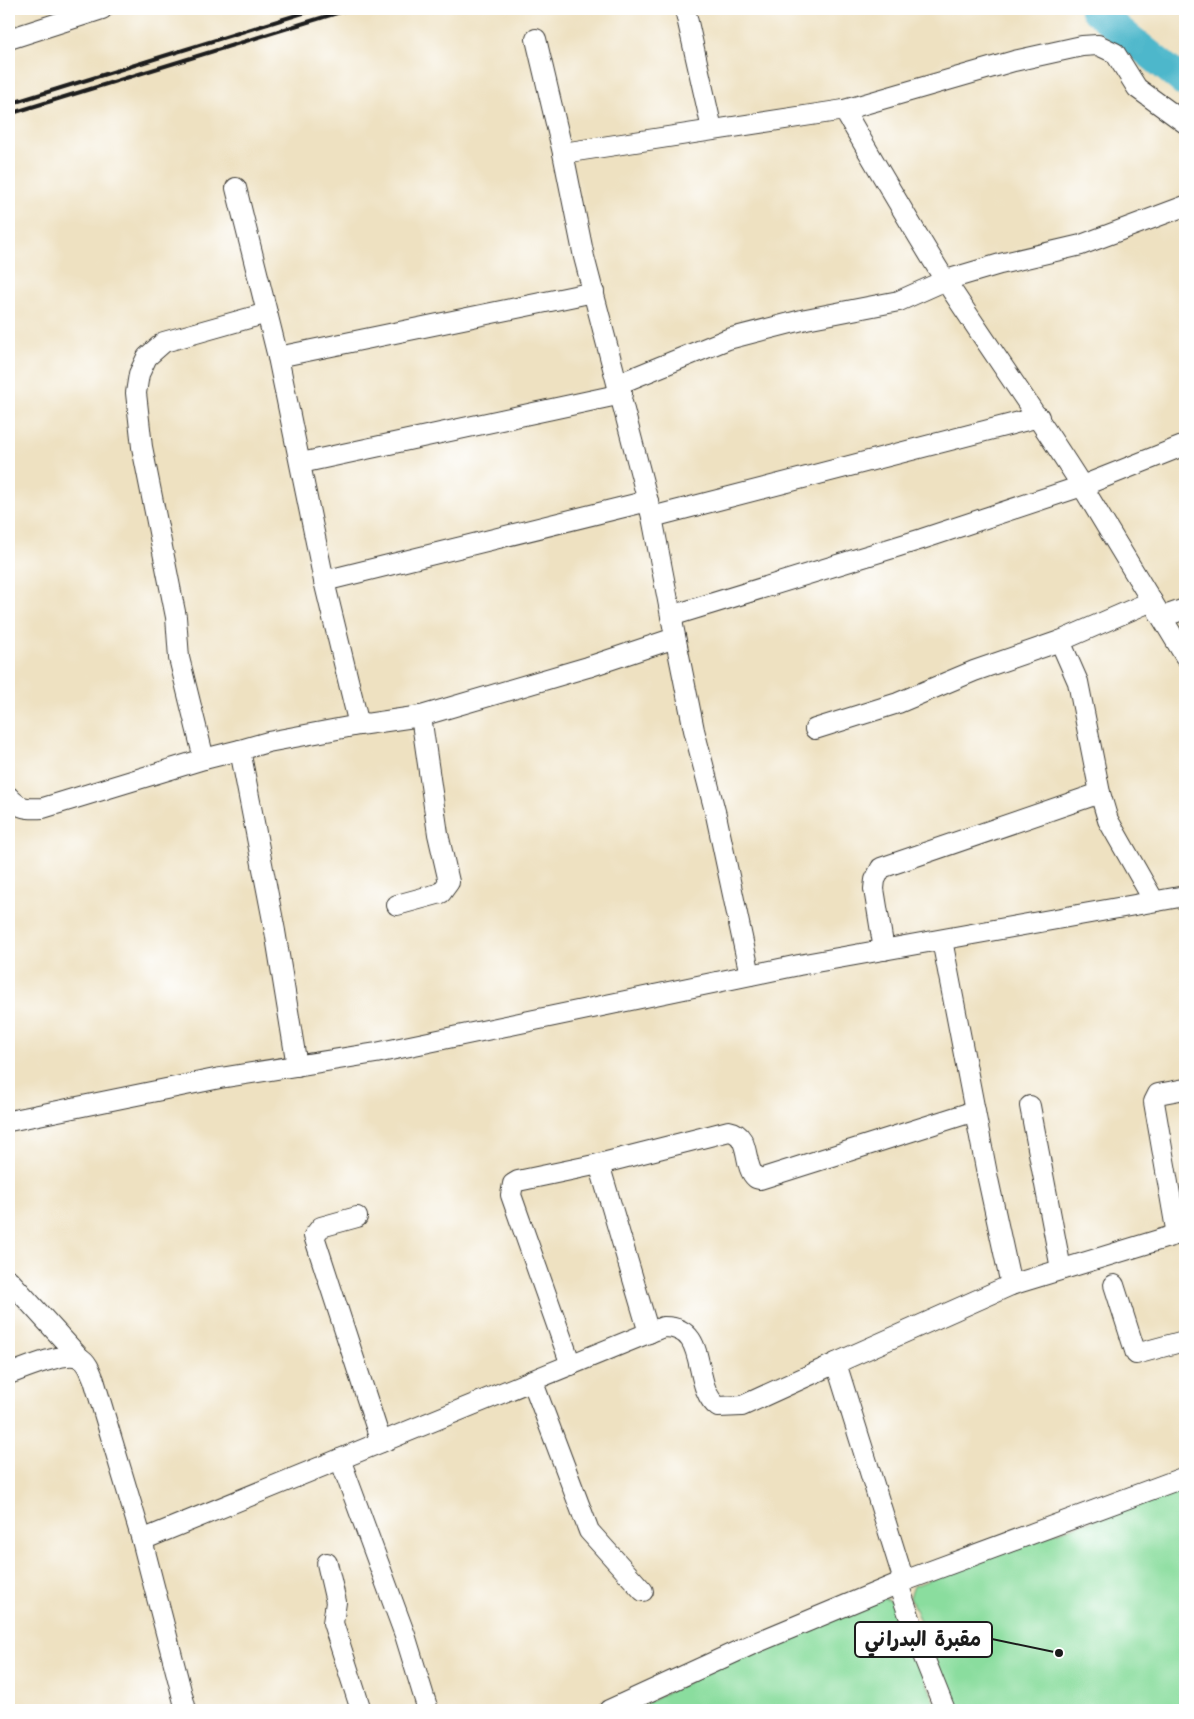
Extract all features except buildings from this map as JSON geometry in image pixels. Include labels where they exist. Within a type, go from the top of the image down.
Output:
[{"type":"street","points":[[9,39],[102,9]]},
{"type":"street","points":[[685,9],[712,129]]},
{"type":"street","points":[[536,40],[594,292],[650,509],[674,638],[694,730],[716,815],[750,975]]},
{"type":"street","points":[[563,153],[844,110],[1014,61],[1082,46],[1098,45],[1115,53],[1138,88],[1185,123]]},
{"type":"street","points":[[844,110],[892,194],[946,280],[1039,417],[1185,656]]},
{"type":"street","points":[[236,188],[278,358],[324,581],[359,725]]},
{"type":"street","points":[[301,463],[620,389],[728,339],[806,319],[899,301],[946,280],[1000,264],[1081,245],[1185,206]]},
{"type":"street","points":[[278,358],[594,292]]},
{"type":"street","points":[[204,759],[179,658],[176,617],[142,447],[136,393],[140,374],[147,357],[164,342],[267,313]]},
{"type":"street","points":[[324,581],[650,509],[1039,417]]},
{"type":"street","points":[[671,616],[922,539],[1082,486],[1185,445]]},
{"type":"street","points":[[815,729],[898,704],[974,671],[1157,609],[1185,609]]},
{"type":"street","points":[[9,797],[15,805],[24,808],[43,808],[204,759],[268,742],[359,725],[421,716],[588,667],[674,638]]},
{"type":"street","points":[[1060,641],[1078,682],[1100,793],[1108,820],[1154,901]]},
{"type":"street","points":[[397,905],[441,893],[448,882],[448,874],[438,834],[421,716]]},
{"type":"street","points":[[240,750],[275,931],[297,1066]]},
{"type":"street","points":[[884,950],[874,889],[875,880],[881,868],[1100,793]]},
{"type":"street","points":[[9,1121],[202,1081],[376,1053],[750,975],[1185,896]]},
{"type":"street","points":[[942,940],[1011,1285]]},
{"type":"street","points":[[142,1540],[532,1380],[649,1333],[669,1327],[675,1327],[685,1332],[693,1343],[708,1397],[718,1407],[742,1406],[1011,1285],[1181,1234],[1154,1102],[1158,1094],[1185,1089]]},
{"type":"street","points":[[1030,1106],[1061,1269]]},
{"type":"street","points":[[571,1365],[511,1190],[518,1181],[599,1164],[729,1131],[735,1132],[741,1137],[752,1173],[756,1178],[760,1178],[975,1111]]},
{"type":"street","points":[[599,1164],[649,1333]]},
{"type":"street","points":[[357,1217],[321,1227],[314,1236],[381,1442]]},
{"type":"street","points":[[9,1280],[86,1363],[94,1380],[142,1540],[186,1710]]},
{"type":"street","points":[[1114,1285],[1136,1354],[1184,1341],[1185,1343]]},
{"type":"street","points":[[9,1374],[62,1357],[80,1358]]},
{"type":"street","points":[[836,1363],[921,1650],[945,1710]]},
{"type":"street","points":[[532,1380],[589,1531],[644,1591]]},
{"type":"street","points":[[340,1459],[405,1635],[428,1710]]},
{"type":"street","points":[[609,1710],[753,1644],[901,1583],[1185,1477]]},
{"type":"street","points":[[326,1564],[336,1602],[333,1623],[361,1710]]},
{"type":"green space","points":[[1185,1488],[1185,1710],[955,1710],[910,1597],[914,1586],[1006,1550]]},
{"type":"green space","points":[[883,1598],[894,1602],[938,1710],[633,1710],[726,1663]]},
{"type":"waterway","points":[[1094,9],[1185,83]]},
{"type":"railway","points":[[9,104],[316,9]]},
{"type":"railway","points":[[9,114],[350,9]]},
{"type":"place","name":"مقبرة البدراني","points":[[1059,1653]]}]
